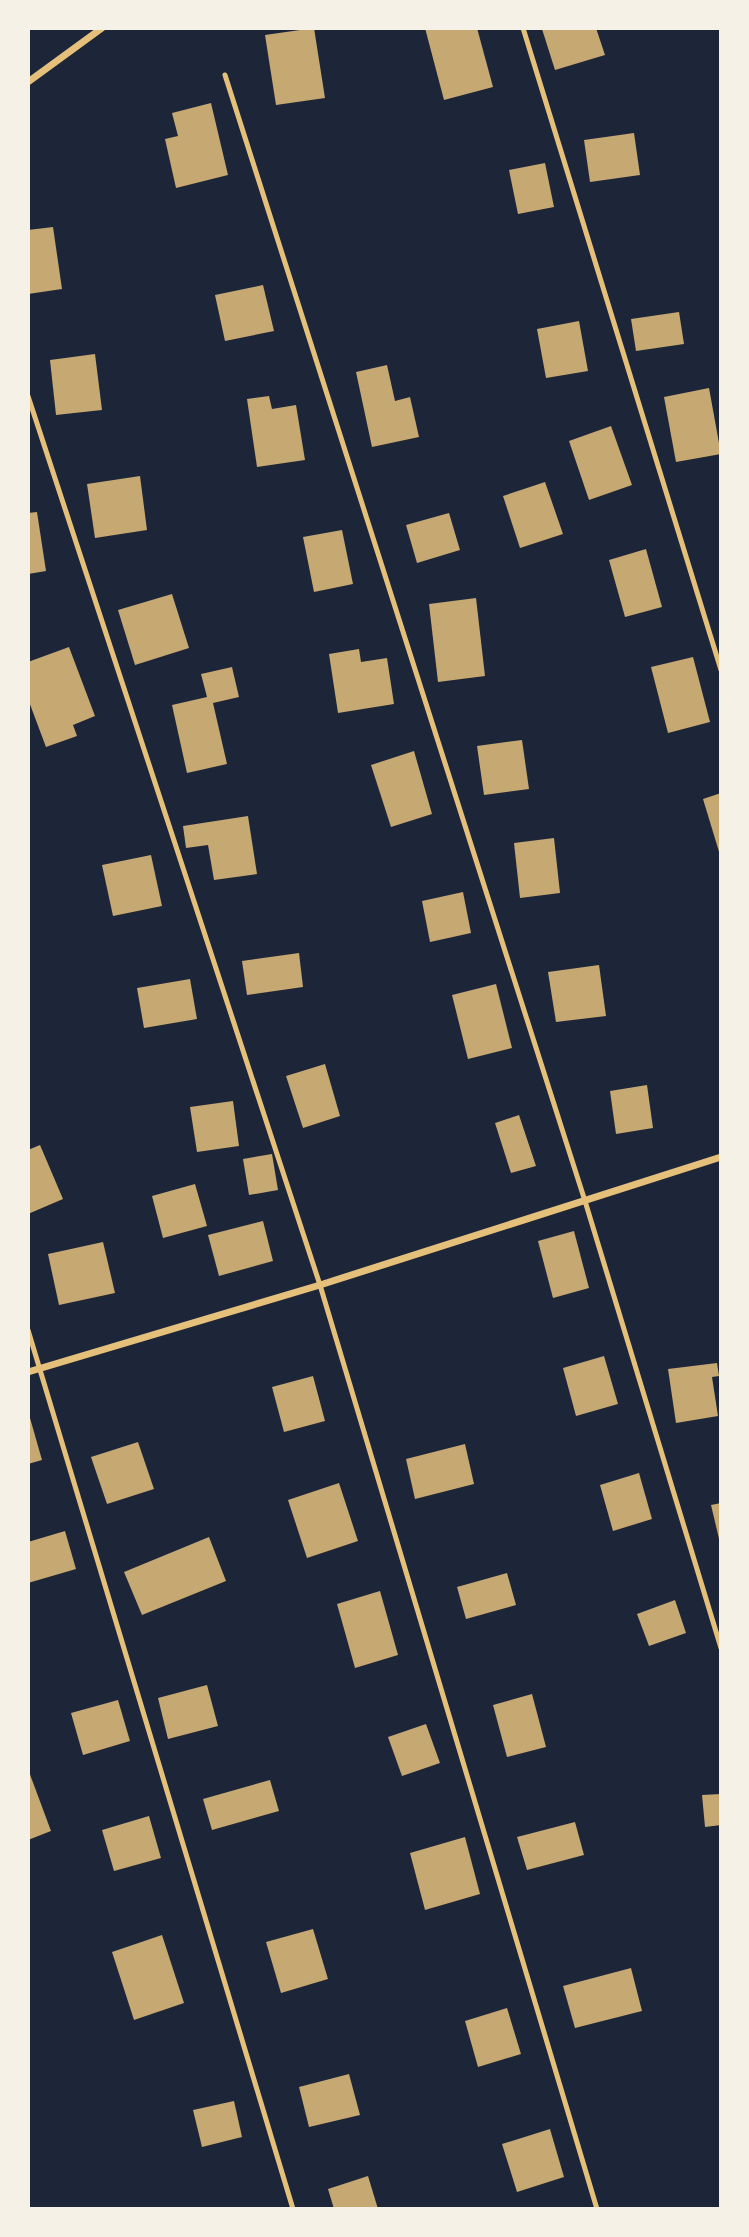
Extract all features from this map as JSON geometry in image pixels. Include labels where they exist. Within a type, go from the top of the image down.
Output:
[{"type":"street","points":[[28,82],[102,28]]},
{"type":"street","points":[[28,1372],[320,1285],[721,1157]]},
{"type":"lane","points":[[523,28],[721,670]]},
{"type":"lane","points":[[225,75],[585,1201],[721,1648]]},
{"type":"lane","points":[[28,396],[320,1285],[597,2209]]},
{"type":"lane","points":[[28,1330],[293,2209]]},
{"type":"shaded area","points":[[28,28],[721,28],[721,2209],[28,2209]]},
{"type":"building","points":[[314,28],[325,98],[276,105],[265,35]]},
{"type":"building","points":[[425,28],[477,28],[493,87],[444,100]]},
{"type":"building","points":[[596,28],[605,55],[555,70],[542,29]]},
{"type":"building","points":[[211,103],[228,175],[176,188],[165,139],[178,136],[172,113]]},
{"type":"building","points":[[634,133],[640,175],[590,182],[584,140]]},
{"type":"building","points":[[545,163],[554,207],[518,214],[509,170]]},
{"type":"building","points":[[53,227],[62,289],[28,294],[28,230]]},
{"type":"building","points":[[263,285],[274,331],[225,341],[215,295]]},
{"type":"building","points":[[679,312],[684,344],[636,351],[631,319]]},
{"type":"building","points":[[579,321],[588,371],[546,378],[537,329]]},
{"type":"building","points":[[95,354],[102,410],[56,415],[50,360]]},
{"type":"building","points":[[387,365],[395,401],[410,397],[419,437],[372,447],[356,372]]},
{"type":"building","points":[[709,388],[721,454],[676,462],[664,397]]},
{"type":"building","points":[[269,396],[272,409],[296,405],[305,460],[257,467],[247,399]]},
{"type":"building","points":[[611,426],[632,485],[589,500],[569,441]]},
{"type":"building","points":[[140,476],[147,530],[95,538],[87,484]]},
{"type":"building","points":[[545,482],[563,534],[520,548],[503,496]]},
{"type":"building","points":[[37,512],[46,571],[28,574],[28,513]]},
{"type":"building","points":[[449,513],[460,550],[417,563],[406,525]]},
{"type":"building","points":[[342,530],[353,584],[314,592],[303,537]]},
{"type":"building","points":[[646,549],[662,607],[625,617],[609,560]]},
{"type":"building","points":[[172,594],[189,648],[135,665],[118,610]]},
{"type":"building","points":[[476,598],[485,676],[438,682],[429,604]]},
{"type":"building","points":[[69,647],[95,716],[73,725],[77,736],[46,747],[28,699],[28,662]]},
{"type":"building","points":[[359,649],[361,662],[387,658],[394,704],[338,713],[329,654]]},
{"type":"building","points":[[693,657],[710,722],[668,733],[651,667]]},
{"type":"building","points":[[232,667],[239,697],[213,703],[227,764],[187,773],[172,705],[207,697],[201,674]]},
{"type":"building","points":[[522,740],[529,789],[484,795],[477,746]]},
{"type":"building","points":[[414,751],[432,814],[391,827],[371,765]]},
{"type":"building","points":[[721,793],[721,855],[720,855],[703,799]]},
{"type":"building","points":[[248,816],[257,874],[214,880],[208,845],[186,848],[183,826]]},
{"type":"building","points":[[554,838],[560,893],[520,898],[514,843]]},
{"type":"building","points":[[151,855],[162,906],[113,916],[102,865]]},
{"type":"building","points":[[463,892],[471,933],[430,942],[422,901]]},
{"type":"building","points":[[299,953],[303,987],[247,995],[242,961]]},
{"type":"building","points":[[599,965],[606,1016],[556,1022],[548,972]]},
{"type":"building","points":[[190,979],[197,1019],[144,1028],[137,988]]},
{"type":"building","points":[[496,984],[512,1048],[468,1059],[452,995]]},
{"type":"building","points":[[325,1064],[340,1116],[303,1128],[286,1076]]},
{"type":"building","points":[[647,1085],[653,1128],[616,1134],[610,1091]]},
{"type":"building","points":[[233,1101],[239,1146],[197,1152],[190,1107]]},
{"type":"building","points":[[519,1115],[536,1166],[511,1173],[495,1123]]},
{"type":"building","points":[[40,1145],[63,1199],[28,1214],[28,1150]]},
{"type":"building","points":[[272,1154],[278,1190],[249,1195],[243,1159]]},
{"type":"building","points":[[195,1184],[207,1226],[163,1238],[152,1196]]},
{"type":"building","points":[[263,1221],[273,1261],[219,1276],[208,1235]]},
{"type":"building","points":[[574,1231],[589,1288],[553,1298],[538,1241]]},
{"type":"building","points":[[103,1242],[115,1293],[59,1305],[48,1254]]},
{"type":"building","points":[[604,1356],[618,1404],[576,1416],[563,1368]]},
{"type":"building","points":[[717,1363],[719,1376],[712,1377],[718,1416],[676,1423],[668,1369]]},
{"type":"building","points":[[313,1376],[325,1421],[284,1432],[272,1387]]},
{"type":"building","points":[[28,1411],[42,1460],[28,1464]]},
{"type":"building","points":[[138,1442],[154,1489],[107,1504],[91,1457]]},
{"type":"building","points":[[465,1444],[474,1484],[415,1499],[406,1459]]},
{"type":"building","points":[[639,1473],[652,1519],[613,1531],[600,1485]]},
{"type":"building","points":[[339,1483],[358,1541],[307,1558],[288,1500]]},
{"type":"building","points":[[721,1503],[721,1543],[720,1543],[711,1505]]},
{"type":"building","points":[[65,1531],[76,1569],[28,1583],[28,1542]]},
{"type":"building","points":[[209,1537],[226,1581],[142,1615],[124,1572]]},
{"type":"building","points":[[507,1573],[516,1605],[466,1619],[457,1587]]},
{"type":"building","points":[[380,1591],[398,1655],[355,1668],[337,1604]]},
{"type":"building","points":[[675,1600],[686,1633],[649,1646],[637,1614]]},
{"type":"building","points":[[207,1685],[218,1726],[168,1739],[158,1698]]},
{"type":"building","points":[[532,1694],[546,1747],[507,1757],[493,1705]]},
{"type":"building","points":[[118,1700],[130,1741],[83,1755],[71,1713]]},
{"type":"building","points":[[426,1724],[440,1763],[402,1776],[388,1737]]},
{"type":"building","points":[[28,1769],[51,1831],[28,1840]]},
{"type":"building","points":[[270,1780],[279,1811],[212,1830],[203,1799]]},
{"type":"building","points":[[721,1794],[721,1825],[705,1827],[702,1795]]},
{"type":"building","points":[[149,1816],[161,1858],[114,1871],[102,1830]]},
{"type":"building","points":[[575,1822],[584,1855],[527,1870],[517,1837]]},
{"type":"building","points":[[465,1837],[480,1894],[425,1910],[410,1853]]},
{"type":"building","points":[[313,1929],[328,1979],[281,1993],[266,1942]]},
{"type":"building","points":[[162,1935],[184,2003],[134,2020],[112,1952]]},
{"type":"building","points":[[631,1968],[642,2011],[575,2028],[563,1986]]},
{"type":"building","points":[[507,2008],[521,2054],[478,2067],[465,2021]]},
{"type":"building","points":[[349,2074],[360,2115],[309,2127],[299,2087]]},
{"type":"building","points":[[234,2101],[242,2137],[202,2147],[193,2110]]},
{"type":"building","points":[[550,2129],[564,2177],[517,2192],[502,2144]]},
{"type":"building","points":[[368,2176],[378,2209],[334,2209],[328,2189]]}]
